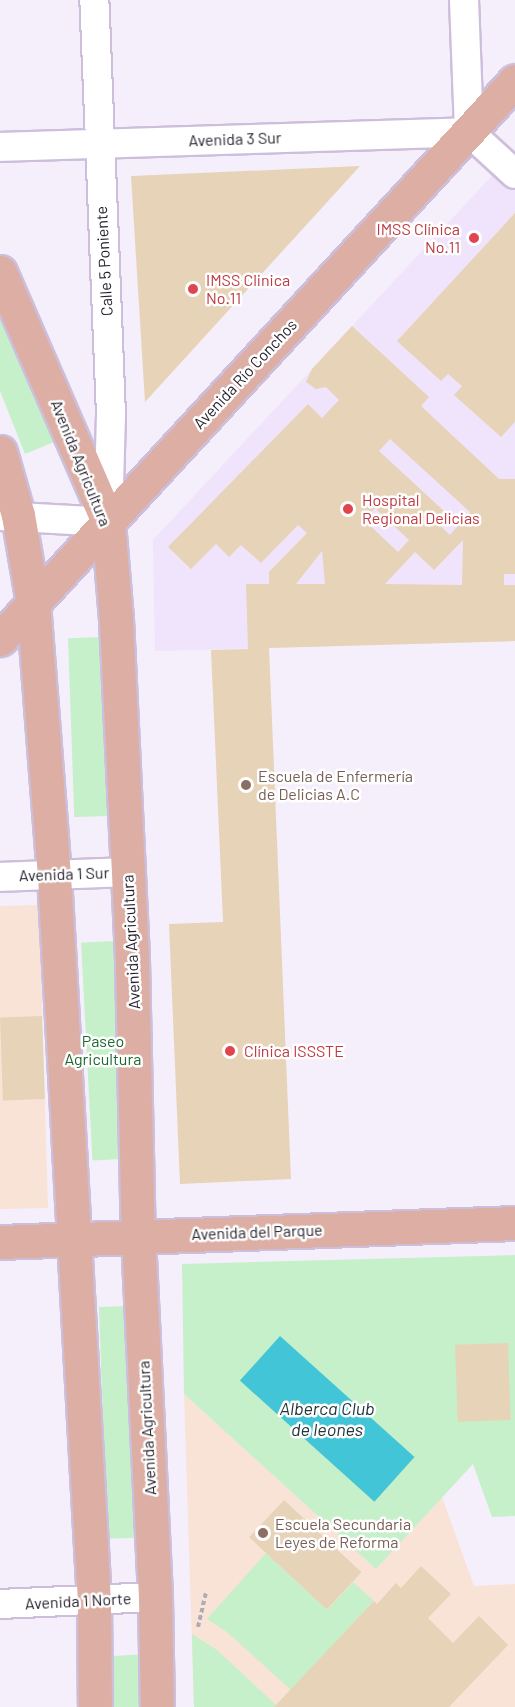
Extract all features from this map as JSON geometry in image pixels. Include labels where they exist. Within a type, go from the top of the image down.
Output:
[{"type":"main road","name":"Avenida Río Conchos","points":[[0,639],[515,81]]},
{"type":"main road","name":"Avenida Agricultura","points":[[0,272],[108,522],[116,619],[136,1046],[138,1236],[155,1597],[157,1707]]},
{"type":"main road","points":[[0,452],[9,515],[33,603],[54,875],[94,1602],[95,1707]]},
{"type":"main road","name":"Avenida del Parque","points":[[0,1242],[515,1223]]},
{"type":"street","name":"Calle 5 Poniente","points":[[94,0],[98,143],[111,415],[108,522]]},
{"type":"street","points":[[464,0],[469,132],[515,174]]},
{"type":"street","name":"Avenida 3 Sur","points":[[0,147],[469,132]]},
{"type":"street","points":[[9,515],[108,522]]},
{"type":"street","name":"Avenida 1 Sur","points":[[0,877],[128,872]]},
{"type":"street","name":"Avenida 1 Norte","points":[[0,1604],[94,1602],[155,1597]]},
{"type":"path","points":[[198,1627],[206,1592]]},
{"type":"shaded area","name":"Hospital Regional Delicias","points":[[515,151],[515,641],[155,651],[153,540]]},
{"type":"shaded area","points":[[39,905],[48,1208],[0,1209],[0,906]]},
{"type":"shaded area","name":"Escuela Secundaria Leyes de Reforma","points":[[184,1394],[376,1569],[442,1497],[474,1586],[515,1584],[515,1707],[194,1707]]},
{"type":"green space","points":[[0,307],[54,442],[25,454],[0,391]]},
{"type":"green space","points":[[103,637],[109,816],[74,817],[68,638]]},
{"type":"green space","name":"Paseo Agricultura","points":[[115,941],[126,1159],[92,1160],[81,943]]},
{"type":"green space","points":[[515,1255],[515,1516],[492,1517],[473,1464],[376,1569],[184,1394],[182,1264]]},
{"type":"green space","points":[[127,1306],[135,1538],[107,1539],[99,1307]]},
{"type":"green space","points":[[266,1553],[327,1610],[353,1582],[374,1601],[291,1690],[227,1632],[207,1619]]},
{"type":"green space","points":[[192,1634],[217,1650],[276,1705],[274,1707],[194,1707]]},
{"type":"green space","points":[[149,1654],[152,1707],[111,1707],[108,1656]]},
{"type":"water","name":"Alberca Club de leones","points":[[280,1336],[415,1457],[374,1502],[240,1381]]},
{"type":"building","name":"IMSS Clinica No.11","points":[[360,166],[145,402],[131,176]]},
{"type":"building","points":[[515,213],[515,422],[501,437],[454,395],[462,386],[448,374],[441,381],[397,341]]},
{"type":"building","points":[[352,326],[429,397],[421,406],[499,479],[515,479],[515,574],[504,574],[504,585],[515,585],[515,641],[269,648],[291,1179],[180,1184],[169,924],[223,922],[211,650],[248,649],[246,584],[269,584],[269,572],[307,533],[298,525],[261,563],[241,545],[229,557],[216,544],[191,569],[168,547],[308,404],[322,418],[339,400],[326,387],[316,389],[306,382],[312,369]],"holes":[[[390,439],[470,512],[450,535],[435,521],[444,511],[379,451]],[[375,508],[409,540],[398,552],[364,520]],[[463,540],[462,585],[385,584],[415,552],[434,570]],[[322,551],[325,584],[296,584]]]},
{"type":"building","points":[[42,1016],[45,1099],[3,1100],[0,1017]]},
{"type":"building","points":[[508,1343],[511,1420],[458,1422],[455,1345]]},
{"type":"building","points":[[284,1500],[362,1572],[327,1610],[249,1537]]},
{"type":"building","points":[[421,1566],[451,1594],[428,1618],[453,1643],[479,1616],[508,1645],[449,1707],[274,1707],[374,1601],[377,1604],[396,1583],[401,1588]]},
{"type":"place","name":"IMSS Clínica No.11","points":[[474,238]]},
{"type":"place","name":"IMSS Clinica No.11","points":[[193,289]]},
{"type":"place","name":"Hospital Regional Delicias","points":[[348,509]]},
{"type":"place","name":"Escuela de Enfermería de Delicias A.C","points":[[246,785]]},
{"type":"place","name":"Clínica ISSSTE","points":[[230,1051]]},
{"type":"place","name":"Escuela Secundaria Leyes de Reforma","points":[[263,1533]]}]
